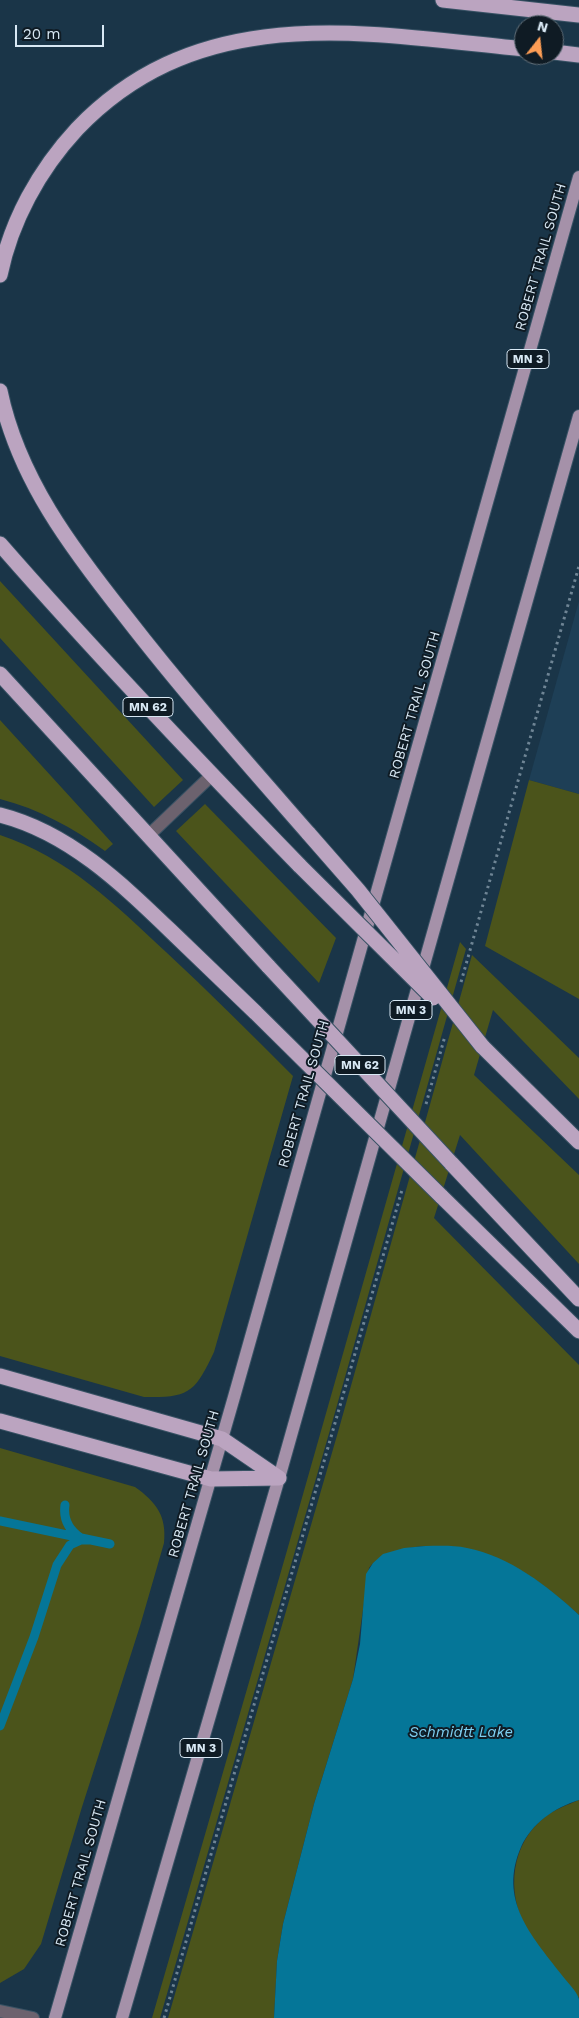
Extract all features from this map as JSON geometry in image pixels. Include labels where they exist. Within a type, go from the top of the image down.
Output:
[{"type":"highway","points":[[443,0],[579,15]]},
{"type":"highway","points":[[0,275],[12,234],[29,195],[44,170],[65,143],[93,112],[118,91],[150,71],[180,56],[215,44],[249,37],[322,30],[514,49]]},
{"type":"highway","points":[[564,53],[579,55]]},
{"type":"highway","points":[[0,391],[9,427],[27,472],[44,503],[83,561],[191,699],[358,890],[482,1046]]},
{"type":"highway","name":"MN 62","points":[[0,544],[46,597],[212,775],[300,866],[579,1142]]},
{"type":"highway","name":"MN 62","points":[[0,674],[269,967],[579,1299]]},
{"type":"highway","points":[[0,815],[44,832],[82,854],[152,912],[579,1331]]},
{"type":"highway","points":[[0,1376],[222,1439],[279,1478]]},
{"type":"highway","points":[[0,1421],[211,1479],[279,1478]]},
{"type":"main road","name":"ROBERT TRAIL SOUTH","points":[[55,2018],[211,1479],[579,178]]},
{"type":"main road","name":"MN 3","points":[[122,2018],[279,1478],[579,416]]},
{"type":"street","points":[[148,836],[212,775]]},
{"type":"street","points":[[0,2011],[33,2018]]},
{"type":"path","points":[[460,985],[579,566]]},
{"type":"path","points":[[424,1109],[446,1033]]},
{"type":"path","points":[[164,2018],[403,1184]]},
{"type":"shaded area","points":[[579,601],[579,794],[529,780]]},
{"type":"green space","points":[[0,581],[183,780],[154,807],[0,638]]},
{"type":"green space","points":[[0,720],[113,844],[105,851],[55,820],[28,808],[0,799]]},
{"type":"green space","points":[[529,780],[579,794],[579,999],[485,946]]},
{"type":"green space","points":[[205,804],[336,938],[319,983],[176,831]]},
{"type":"green space","points":[[0,835],[24,844],[69,869],[109,900],[198,982],[293,1076],[214,1352],[196,1384],[181,1394],[144,1397],[0,1356]]},
{"type":"green space","points":[[460,942],[466,949],[330,1430],[160,2018],[152,2018],[286,1554]]},
{"type":"green space","points":[[472,955],[579,1058],[579,1099],[493,1010],[474,1075],[579,1175],[579,1264],[460,1135],[434,1218],[579,1365],[579,1615],[532,1577],[515,1567],[497,1558],[459,1547],[415,1547],[387,1555],[372,1564],[369,1568],[353,1679],[314,1804],[283,1924],[277,1961],[274,2018],[168,2018],[338,1432]]},
{"type":"green space","points":[[0,1448],[135,1487],[149,1498],[162,1517],[164,1543],[41,1944],[24,1969],[0,1983]]},
{"type":"green space","points":[[579,1800],[579,1998],[544,1955],[526,1928],[520,1914],[514,1884],[519,1854],[525,1840],[534,1828],[545,1817],[561,1807]]},
{"type":"water","name":"Schmidtt Lake","points":[[425,1546],[462,1547],[498,1558],[541,1583],[579,1615],[579,1800],[553,1812],[531,1831],[521,1847],[515,1866],[513,1884],[521,1916],[529,1931],[578,1996],[579,2018],[274,2018],[277,1961],[283,1924],[314,1804],[353,1679],[360,1644],[366,1574],[373,1563],[383,1554],[404,1548]]},
{"type":"waterway","points":[[65,1505],[65,1515],[68,1524],[81,1538]]},
{"type":"waterway","points":[[0,1521],[110,1544]]},
{"type":"waterway","points":[[0,1726],[34,1637],[57,1565],[70,1545],[81,1540],[88,1540]]}]
